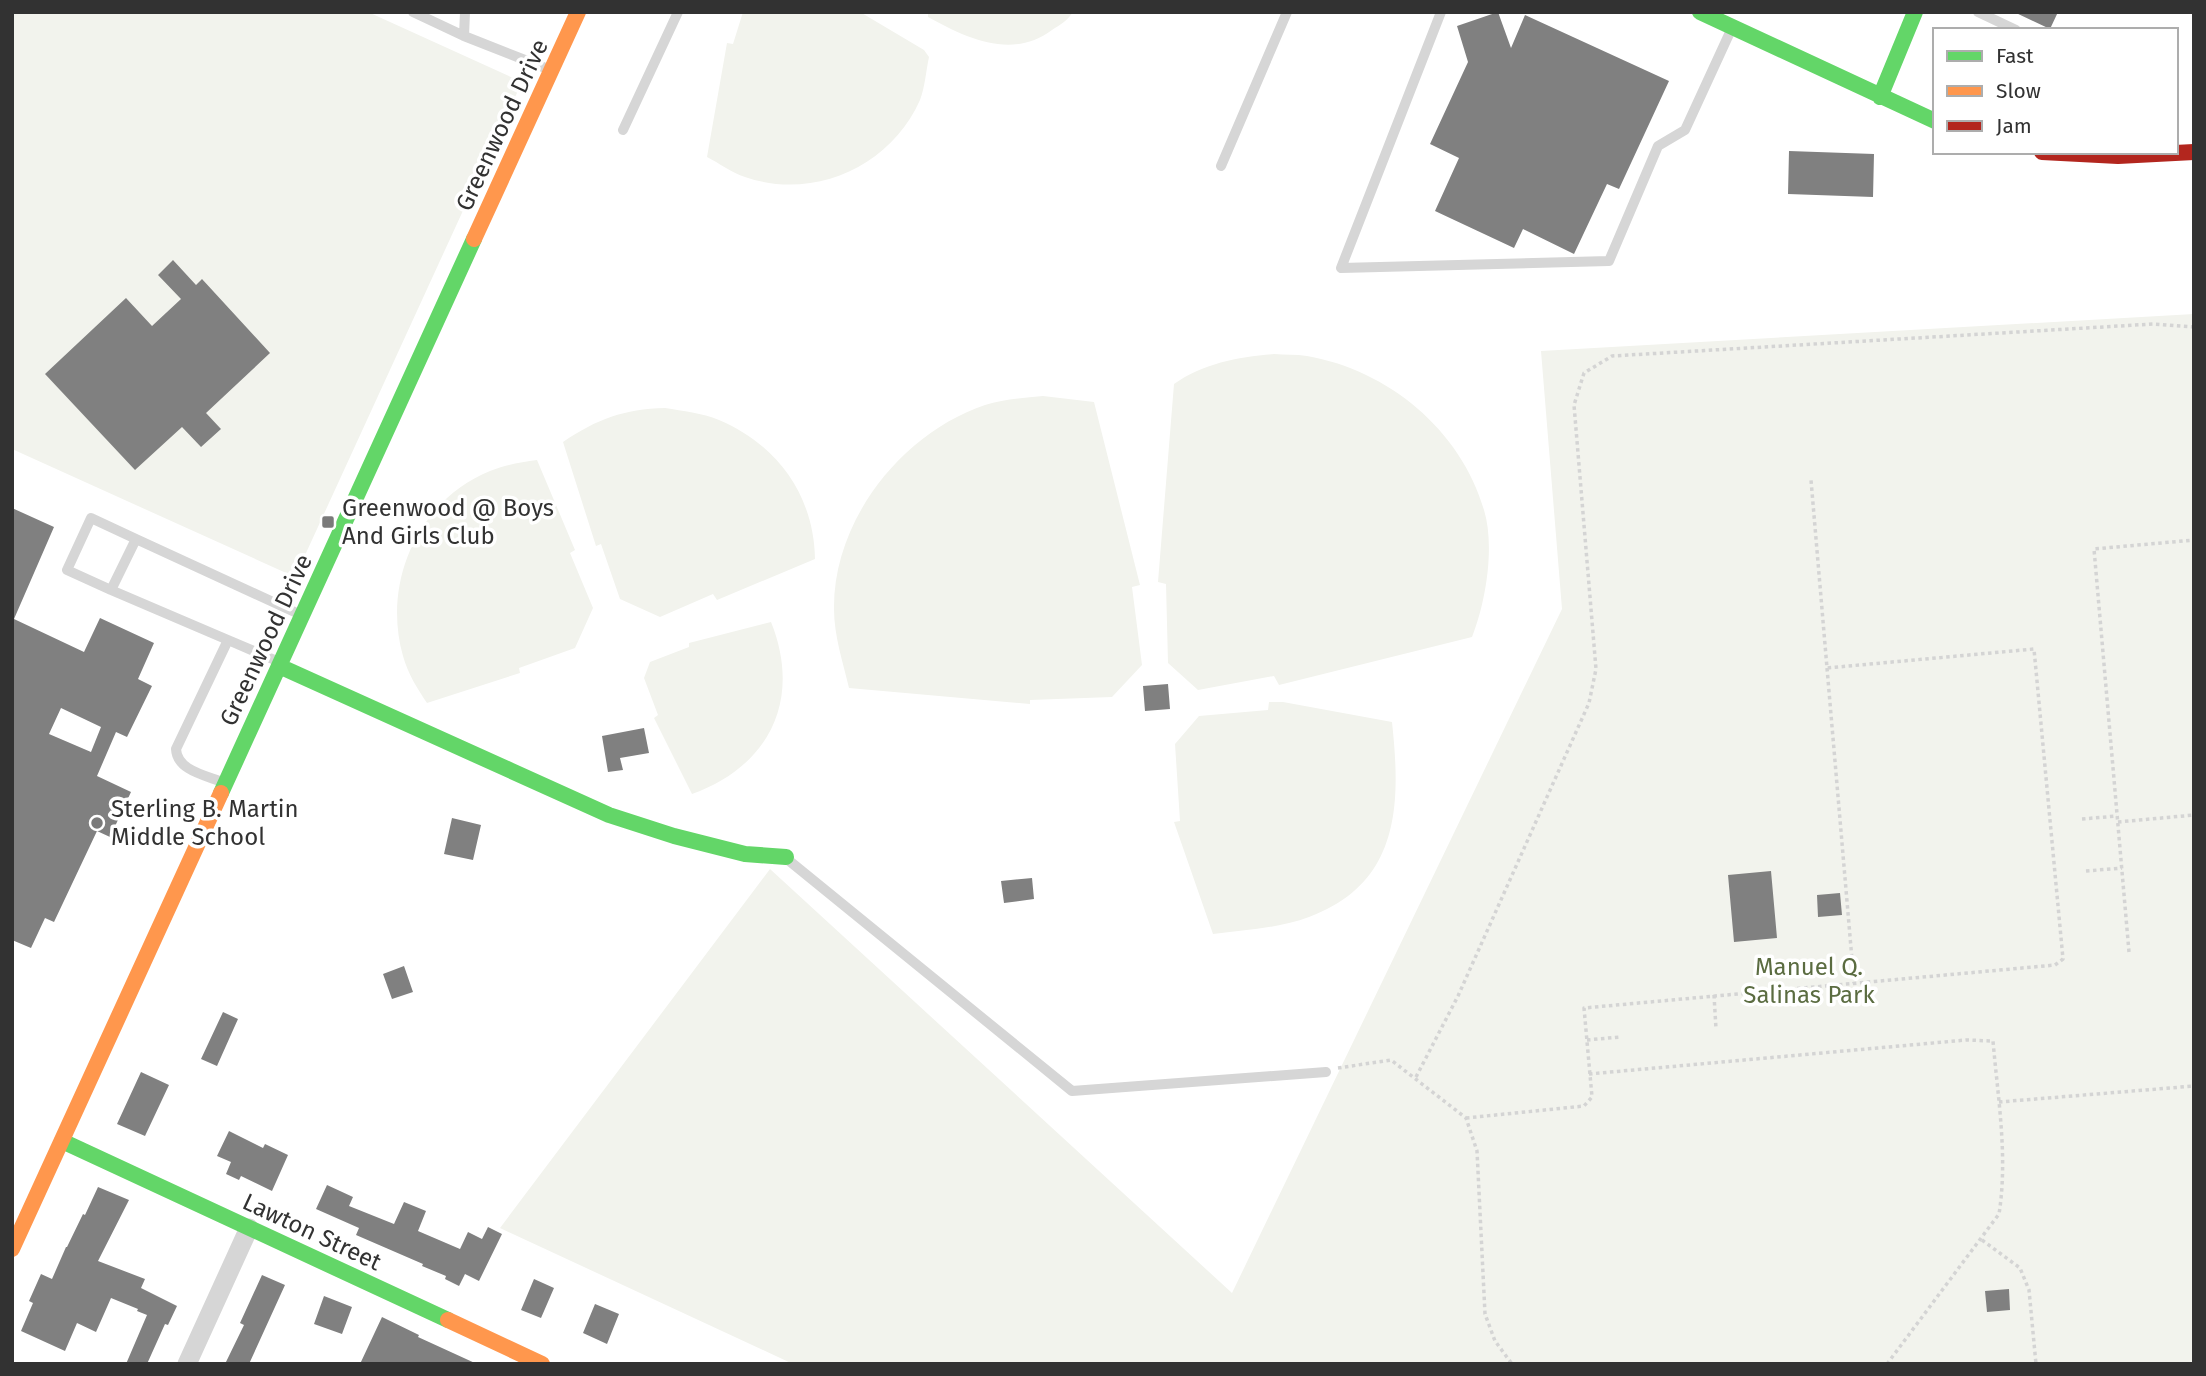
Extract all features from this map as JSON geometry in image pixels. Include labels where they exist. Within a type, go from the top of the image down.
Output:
[{"type":"main road","name":"Greenwood Drive","points":[[12,1249],[578,12]]},
{"type":"main road","points":[[1700,12],[1933,120]]},
{"type":"main road","points":[[1880,97],[1915,12]]},
{"type":"main road","points":[[2060,154],[2148,157],[2176,154]]},
{"type":"main road","points":[[280,664],[508,771],[609,815],[674,836],[745,854],[786,857]]},
{"type":"main road","name":"Lawton Street","points":[[62,1141],[542,1364]]},
{"type":"street","points":[[187,1364],[249,1228]]},
{"type":"lane","points":[[413,12],[551,71]]},
{"type":"lane","points":[[464,36],[465,12]]},
{"type":"lane","points":[[623,130],[678,12]]},
{"type":"lane","points":[[1221,166],[1287,12]]},
{"type":"lane","points":[[1441,12],[1341,268],[1609,261],[1658,146],[1685,130],[1733,26]]},
{"type":"lane","points":[[1978,12],[2012,28]]},
{"type":"lane","points":[[280,664],[67,570],[91,518],[302,615]]},
{"type":"lane","points":[[111,590],[136,539]]},
{"type":"lane","points":[[225,784],[181,764],[176,749],[228,640]]},
{"type":"lane","points":[[786,857],[1072,1091],[1326,1072]]},
{"type":"path","points":[[1416,1077],[1458,996],[1589,704],[1596,669],[1574,405],[1584,373],[1612,356],[2153,324],[2194,327]]},
{"type":"path","points":[[1811,480],[1854,983]]},
{"type":"path","points":[[2129,952],[2094,549],[2194,540]]},
{"type":"path","points":[[1466,1118],[1584,1106],[1592,1097],[1584,1008],[2056,965],[2063,959],[2034,649],[1828,668]]},
{"type":"path","points":[[2118,822],[2194,815]]},
{"type":"path","points":[[2082,819],[2117,816]]},
{"type":"path","points":[[2086,871],[2122,868]]},
{"type":"path","points":[[1714,995],[1716,1029]]},
{"type":"path","points":[[1587,1040],[1620,1037]]},
{"type":"path","points":[[1589,1073],[1966,1040],[1993,1041],[2004,1154],[2004,1186],[1999,1214],[1887,1364]]},
{"type":"path","points":[[1326,1072],[1346,1065],[1368,1065],[1391,1060],[1466,1118],[1477,1151],[1485,1314],[1495,1341],[1512,1364]]},
{"type":"path","points":[[1999,1102],[2194,1086]]},
{"type":"path","points":[[1982,1240],[2020,1268],[2029,1290],[2036,1364]]},
{"type":"green space","points":[[12,12],[368,12],[522,82],[295,577],[12,449]]},
{"type":"green space","points":[[743,12],[860,12],[924,50],[929,57],[923,90],[907,123],[890,143],[870,160],[823,181],[771,183],[740,175],[707,157],[727,43],[733,44]]},
{"type":"green space","points":[[928,12],[1073,12],[1061,24],[1037,39],[1005,45],[989,43],[958,32],[928,17]]},
{"type":"green space","name":"Manuel Q. Salinas Park","points":[[2194,314],[2194,1364],[793,1364],[500,1228],[770,869],[1232,1293],[1562,609],[1541,351]]},
{"type":"green space","points":[[1274,354],[1307,356],[1337,363],[1366,375],[1417,408],[1458,454],[1473,481],[1484,510],[1489,540],[1485,591],[1472,637],[1279,685],[1274,676],[1198,690],[1168,663],[1166,584],[1158,582],[1174,384],[1197,371],[1222,362]]},
{"type":"green space","points":[[1043,396],[1094,402],[1140,585],[1132,587],[1142,665],[1112,697],[1030,700],[1030,704],[849,688],[834,619],[837,576],[859,513],[878,484],[900,458],[926,436],[955,418],[992,403]]},
{"type":"green space","points":[[665,408],[719,420],[759,443],[775,458],[789,475],[808,514],[815,559],[717,600],[713,594],[660,617],[620,599],[601,544],[596,546],[563,442],[611,417],[637,410]]},
{"type":"green space","points":[[537,460],[575,550],[570,553],[593,608],[575,648],[519,668],[520,673],[427,703],[407,669],[398,628],[402,573],[412,547],[425,523],[443,502],[465,484],[496,469]]},
{"type":"green space","points":[[771,622],[780,650],[783,677],[780,703],[772,726],[759,748],[742,766],[719,782],[692,794],[654,718],[658,715],[644,678],[650,662],[689,647],[689,643]]},
{"type":"green space","points":[[1269,702],[1283,702],[1392,722],[1396,783],[1388,838],[1378,862],[1362,884],[1339,902],[1309,917],[1286,924],[1213,934],[1174,822],[1180,821],[1175,744],[1199,716],[1268,710]]},
{"type":"building","points":[[1498,12],[1511,48],[1525,15],[1669,81],[1619,189],[1607,184],[1574,254],[1523,229],[1514,248],[1435,211],[1459,158],[1430,144],[1468,62],[1457,26]]},
{"type":"building","points":[[2014,12],[2058,12],[2050,28]]},
{"type":"building","points":[[1789,151],[1874,154],[1873,197],[1788,194]]},
{"type":"building","points":[[173,260],[196,285],[202,279],[270,353],[206,413],[221,429],[201,447],[182,427],[135,470],[45,374],[126,298],[152,326],[181,299],[158,275]]},
{"type":"building","points":[[12,508],[54,527],[14,619],[84,652],[100,618],[154,643],[138,679],[152,686],[127,737],[116,732],[97,776],[131,792],[110,837],[97,831],[54,922],[45,918],[31,948],[12,940]],"holes":[[[61,708],[101,727],[91,752],[49,734]]]},
{"type":"building","points":[[1168,684],[1170,709],[1145,711],[1143,686]]},
{"type":"building","points":[[644,728],[649,753],[620,758],[623,770],[608,772],[602,736]]},
{"type":"building","points":[[452,818],[481,825],[473,860],[444,854]]},
{"type":"building","points":[[1771,871],[1777,938],[1734,942],[1728,875]]},
{"type":"building","points":[[1032,878],[1034,899],[1004,903],[1001,881]]},
{"type":"building","points":[[1840,893],[1842,915],[1818,917],[1817,895]]},
{"type":"building","points":[[404,966],[413,992],[392,999],[383,974]]},
{"type":"building","points":[[223,1012],[238,1019],[217,1066],[201,1059]]},
{"type":"building","points":[[141,1072],[169,1085],[145,1136],[117,1124]]},
{"type":"building","points":[[229,1131],[263,1148],[265,1144],[288,1155],[272,1191],[241,1176],[239,1180],[226,1174],[231,1162],[217,1156]]},
{"type":"building","points":[[327,1185],[353,1197],[349,1206],[394,1224],[404,1202],[426,1211],[418,1231],[460,1249],[468,1232],[482,1239],[488,1227],[502,1234],[479,1281],[465,1274],[459,1286],[445,1279],[446,1276],[422,1266],[423,1264],[356,1235],[359,1228],[316,1209]]},
{"type":"building","points":[[98,1187],[129,1200],[98,1261],[145,1279],[141,1288],[177,1306],[168,1325],[165,1324],[147,1364],[126,1364],[147,1315],[111,1298],[96,1332],[77,1323],[65,1351],[21,1331],[33,1303],[29,1301],[41,1274],[52,1279]]},
{"type":"building","points":[[262,1275],[285,1285],[249,1364],[225,1364],[244,1325],[240,1323]]},
{"type":"building","points":[[534,1279],[554,1288],[541,1318],[521,1310]]},
{"type":"building","points":[[2009,1289],[2010,1310],[1987,1312],[1985,1291]]},
{"type":"building","points":[[324,1296],[352,1307],[342,1334],[314,1324]]},
{"type":"building","points":[[595,1304],[619,1314],[607,1344],[583,1333]]},
{"type":"building","points":[[382,1317],[419,1335],[418,1337],[477,1364],[360,1364]]},
{"type":"traffic: fast","points":[[1700,12],[1933,120]]},
{"type":"traffic: fast","points":[[1880,97],[1915,12]]},
{"type":"traffic: fast","points":[[221,793],[474,239]]},
{"type":"traffic: fast","points":[[279,666],[609,815],[674,836],[745,854],[786,857]]},
{"type":"traffic: fast","points":[[62,1141],[448,1320]]},
{"type":"traffic: slow","points":[[474,239],[578,12]]},
{"type":"traffic: slow","points":[[12,1249],[221,793]]},
{"type":"traffic: slow","points":[[448,1320],[542,1364]]},
{"type":"traffic: jam","points":[[2178,153],[2194,152]]},
{"type":"traffic: jam","points":[[2080,154],[2156,154]]},
{"type":"place","name":"Greenwood @ Boys And Girls Club","points":[[328,522]]},
{"type":"place","name":"Sterling B. Martin Middle School","points":[[97,823]]}]
